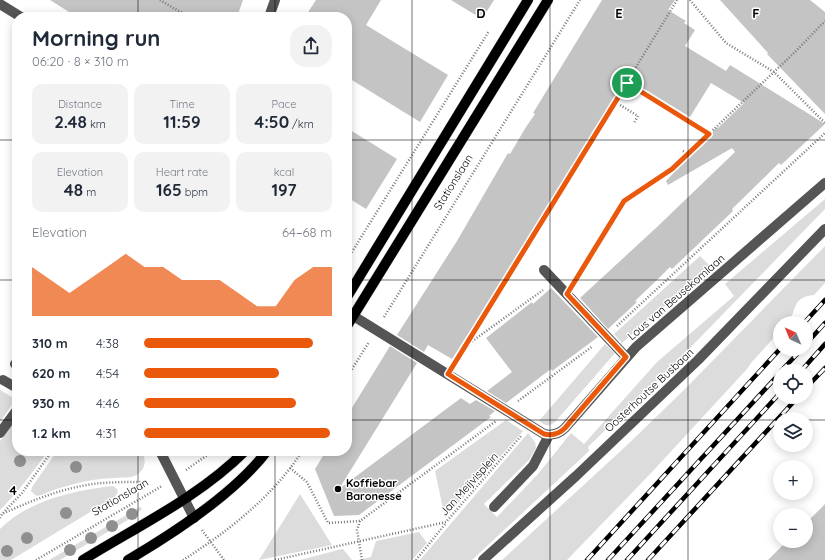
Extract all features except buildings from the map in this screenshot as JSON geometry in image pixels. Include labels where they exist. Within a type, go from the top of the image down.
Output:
[{"type":"main road","points":[[352,289],[528,0]]},
{"type":"main road","name":"Stationslaan","points":[[352,311],[548,0]]},
{"type":"main road","points":[[83,560],[184,499],[231,465],[240,456]]},
{"type":"main road","points":[[128,560],[194,518],[218,499],[262,456]]},
{"type":"street","points":[[271,12],[275,0]]},
{"type":"street","points":[[0,4],[13,12]]},
{"type":"street","name":"Lous van Beusekomlaan","points":[[549,435],[561,432],[565,428],[636,347],[825,183]]},
{"type":"street","name":"Oosterhoutse Busbaan","points":[[483,560],[581,471],[698,360],[825,229]]},
{"type":"street","points":[[544,270],[626,357]]},
{"type":"street","points":[[352,315],[544,434],[549,435],[533,466],[494,507]]},
{"type":"street","points":[[3,380],[12,385]]},
{"type":"street","points":[[0,433],[12,417]]},
{"type":"street","points":[[163,456],[194,518]]},
{"type":"path","points":[[160,0],[181,12]]},
{"type":"path","name":"Stationslaan","points":[[352,369],[580,0]]},
{"type":"path","points":[[448,374],[677,0]]},
{"type":"path","points":[[690,0],[726,43],[774,72],[825,123]]},
{"type":"path","points":[[567,294],[624,201],[672,169],[825,21]]},
{"type":"path","points":[[352,252],[491,27]]},
{"type":"path","points":[[627,83],[709,134]]},
{"type":"path","points":[[615,102],[638,116],[634,122]]},
{"type":"path","name":"Lous van Beusekomlaan","points":[[509,412],[518,401],[606,336],[825,133]]},
{"type":"path","points":[[683,150],[688,154]]},
{"type":"path","points":[[466,346],[555,282]]},
{"type":"path","points":[[290,468],[306,482],[328,523],[360,521],[509,412]]},
{"type":"path","name":"Jan Meijvisplein","points":[[275,560],[446,522],[531,425]]},
{"type":"path","points":[[1,516],[22,493],[48,456]]},
{"type":"path","name":"Stationslaan","points":[[36,560],[174,478],[206,456]]},
{"type":"path","points":[[183,560],[210,542],[258,503],[290,468],[298,456]]},
{"type":"path","points":[[1,516],[50,495],[80,487],[101,483],[145,482]]},
{"type":"path","points":[[360,521],[357,530],[362,560]]},
{"type":"path","points":[[416,560],[446,522]]},
{"type":"path","points":[[210,542],[224,560]]},
{"type":"shaded area","points":[[825,199],[825,209],[691,347],[588,447],[589,451],[472,560],[420,560],[528,433],[535,442],[536,448],[529,460],[484,504],[497,517],[538,474],[571,433],[584,444],[657,362],[734,296],[725,284]]},
{"type":"shaded area","points":[[825,246],[825,283],[814,295],[806,296],[801,299],[791,316],[773,316],[773,339],[652,472],[567,560],[502,560],[625,447],[684,390]]},
{"type":"shaded area","points":[[700,256],[711,267],[622,343],[614,334]]},
{"type":"shaded area","points":[[605,344],[615,353],[555,422],[551,425],[547,425],[539,421]]},
{"type":"shaded area","points":[[0,390],[12,397],[12,405],[0,422]]},
{"type":"shaded area","points":[[506,420],[523,431],[445,518],[435,471]]},
{"type":"shaded area","points":[[12,424],[12,456],[44,456],[25,482],[0,510],[0,441]]},
{"type":"shaded area","points":[[54,456],[144,457],[143,469],[133,477],[85,481],[38,496],[31,491],[32,487]]},
{"type":"shaded area","points":[[113,486],[118,491],[115,497],[11,560],[0,560],[0,529],[11,519],[52,498],[83,490]]},
{"type":"shaded area","points":[[300,494],[332,545],[259,560]]},
{"type":"shaded area","points":[[140,507],[142,509],[133,517],[60,560],[49,560]]},
{"type":"shaded area","points":[[419,532],[427,543],[412,560],[358,560],[371,557],[376,541]]},
{"type":"shaded area","points":[[342,549],[352,560],[300,560]]},
{"type":"railway","points":[[810,316],[825,300]]},
{"type":"railway","points":[[813,336],[825,323]]},
{"type":"railway","points":[[807,364],[825,344]]},
{"type":"railway","points":[[587,560],[774,356]]},
{"type":"railway","points":[[788,364],[795,356]]},
{"type":"railway","points":[[813,381],[825,368]]},
{"type":"railway","points":[[608,560],[773,381]]},
{"type":"railway","points":[[627,560],[773,401]]},
{"type":"railway","points":[[648,560],[792,404]]},
{"type":"place","name":"Koffiebar Baronesse","points":[[338,489]]},
{"type":"route","points":[[627,83],[709,134],[672,169],[624,201],[567,294],[626,357],[561,432],[555,435],[544,434],[448,374],[627,83]]}]
